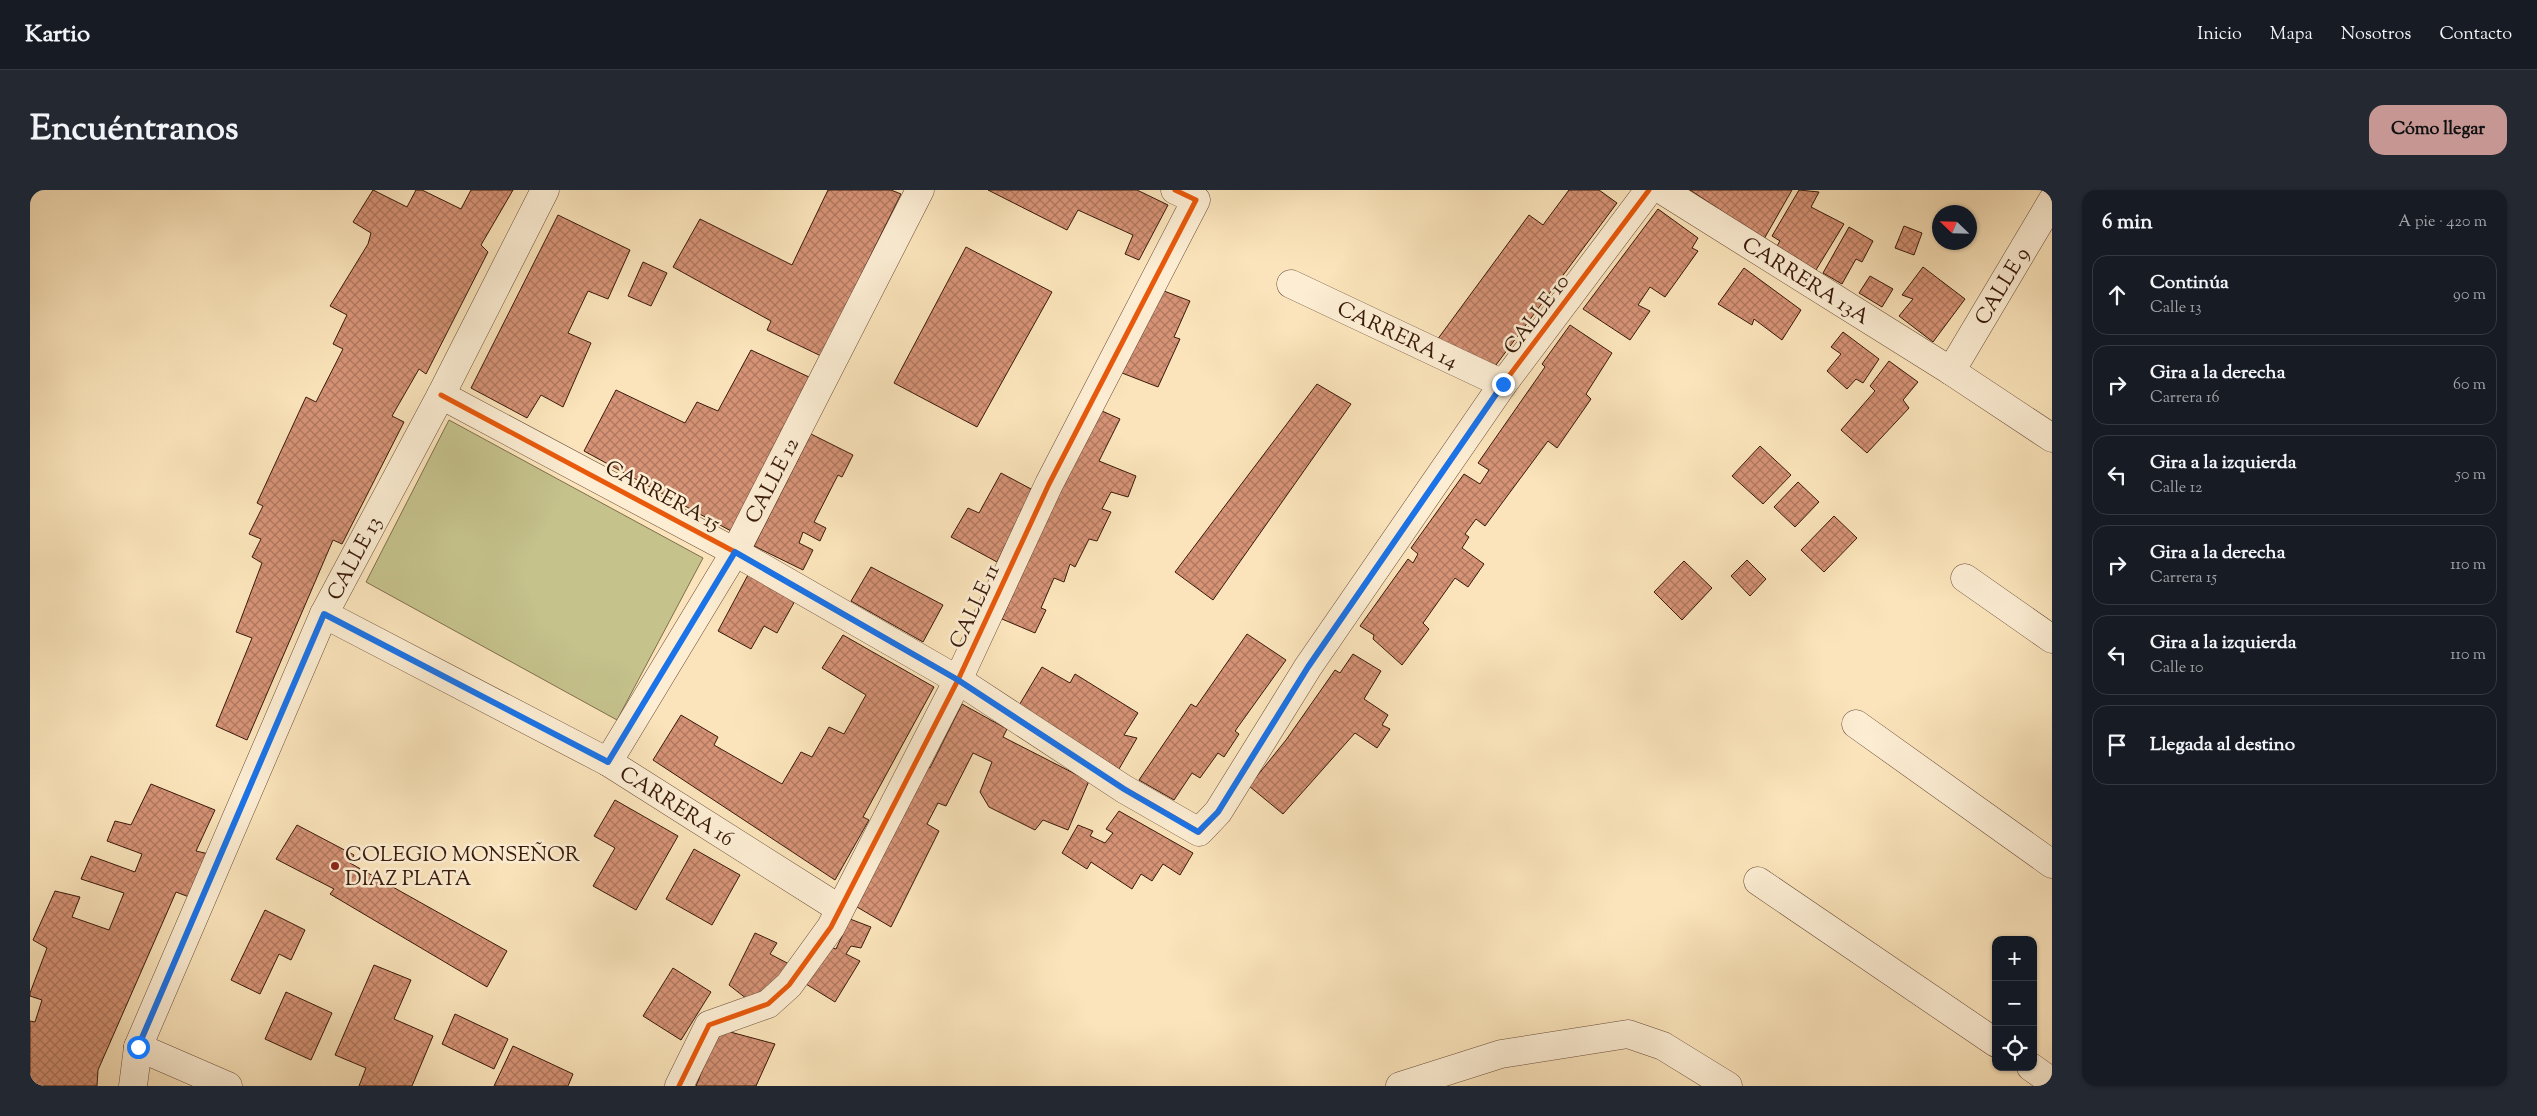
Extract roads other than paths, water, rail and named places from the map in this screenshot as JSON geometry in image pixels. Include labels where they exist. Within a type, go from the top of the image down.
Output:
[{"type":"street","name":"CALLE 13","points":[[133,1086],[138,1047],[324,614],[441,395],[545,190]]},
{"type":"street","name":"CALLE 12","points":[[608,762],[735,552],[920,190]]},
{"type":"street","name":"CALLE 10","points":[[1198,832],[1218,812],[1308,667],[1503,384],[1649,190]]},
{"type":"street","name":"CARRERA 13A","points":[[1662,190],[1950,371],[2052,438]]},
{"type":"street","name":"CALLE 11","points":[[680,1086],[709,1026],[768,1004],[789,985],[831,927],[958,680],[1185,195]]},
{"type":"street","name":"CALLE 9","points":[[1950,371],[2048,218]]},
{"type":"street","name":"CARRERA 14","points":[[1291,284],[1503,384]]},
{"type":"street","name":"CARRERA 15","points":[[441,395],[735,552],[958,680],[1124,789],[1198,832]]},
{"type":"street","points":[[1965,578],[2052,639]]},
{"type":"street","name":"CARRERA 16","points":[[324,614],[608,762],[840,909]]},
{"type":"street","points":[[1856,724],[2052,864]]},
{"type":"street","points":[[1758,881],[1992,1040]]},
{"type":"street","points":[[1400,1086],[1501,1054],[1628,1034],[1663,1046],[1728,1086]]},
{"type":"street","points":[[138,1047],[228,1086]]},
{"type":"street","points":[[2037,1071],[2052,1082]]},
{"type":"place","name":"COLEGIO MONSEÑOR DIAZ PLATA","points":[[335,866]]}]
